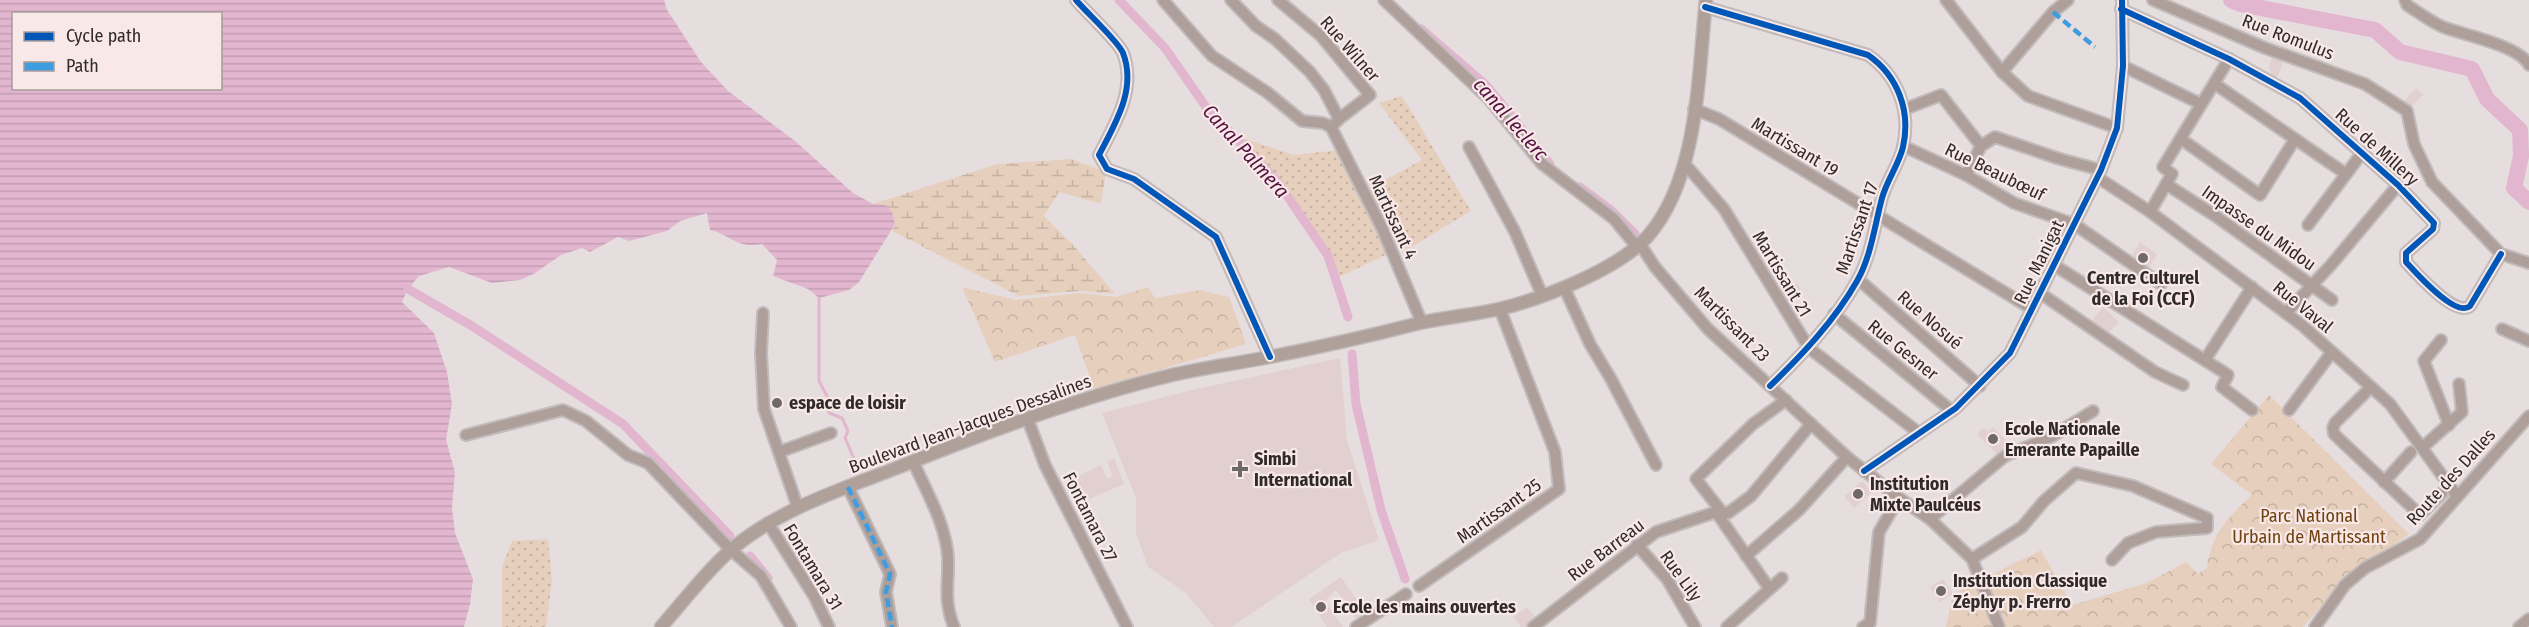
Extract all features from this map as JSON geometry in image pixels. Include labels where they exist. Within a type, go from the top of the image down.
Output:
[{"type":"main road","name":"Boulevard Jean-Jacques Dessalines","points":[[661,627],[730,550],[768,523],[798,508],[913,461],[1028,420],[1044,412],[1172,375],[1500,309],[1564,287],[1602,269],[1638,245],[1656,225],[1672,197],[1685,164],[1706,4]]},
{"type":"street","points":[[1076,0],[1122,52],[1129,84],[1117,121],[1098,155],[1107,169],[1134,179],[1216,237],[1270,357]]},
{"type":"street","points":[[1163,0],[1212,56],[1268,93],[1302,121],[1335,123]]},
{"type":"street","name":"Martissant 4","points":[[1232,0],[1256,26],[1275,39],[1310,72],[1324,90],[1335,123],[1422,323]]},
{"type":"street","name":"Rue Wilner","points":[[1278,0],[1321,36],[1370,95],[1335,123]]},
{"type":"street","name":"Martissant 23","points":[[1383,0],[1490,99],[1542,164],[1614,219],[1708,328],[1847,457],[1930,519],[1972,559],[1999,627]]},
{"type":"street","points":[[1946,0],[2002,72],[2028,96],[2116,128]]},
{"type":"street","points":[[2002,72],[2053,12],[2068,0]]},
{"type":"street","name":"Rue Romulus","points":[[2153,0],[2265,48],[2365,84],[2408,111],[2414,144],[2432,182],[2501,254]]},
{"type":"street","points":[[2405,0],[2407,5],[2441,26],[2504,46],[2527,61],[2529,65]]},
{"type":"street","name":"Martissant 17","points":[[1706,4],[1868,55],[1882,64],[1891,75],[1905,109],[1903,146],[1883,195],[1858,279],[1809,348],[1770,386]]},
{"type":"street","name":"Rue de Millery","points":[[2121,4],[2300,98],[2398,184],[2434,223],[2433,229],[2406,253],[2406,262],[2449,303],[2460,309],[2470,306],[2501,254]]},
{"type":"street","name":"Rue Manigat","points":[[1864,471],[1952,411],[1980,386],[2010,353],[2099,174],[2116,128],[2123,66],[2121,4]]},
{"type":"street","points":[[2150,212],[2172,174],[2163,167],[2229,59]]},
{"type":"street","points":[[2123,66],[2201,104]]},
{"type":"street","points":[[2215,84],[2346,174]]},
{"type":"street","points":[[1905,109],[1941,95],[1981,146],[1966,176]]},
{"type":"street","name":"Martissant 19","points":[[1694,109],[1719,119],[2032,309]]},
{"type":"street","name":"Rue Vaval","points":[[1981,146],[1995,137],[2099,174],[2286,313],[2390,404],[2417,450],[2457,496]]},
{"type":"street","points":[[2181,139],[2260,195],[2295,139]]},
{"type":"street","name":"Rue Beaubœuf","points":[[1903,146],[1966,176],[2014,203],[2074,224],[2161,284]]},
{"type":"street","points":[[1469,147],[1515,232],[1542,295]]},
{"type":"street","points":[[2308,225],[2362,153]]},
{"type":"street","name":"Martissant 21","points":[[1685,164],[1724,209],[1809,348],[1919,433]]},
{"type":"street","name":"Impasse du Midou","points":[[2166,184],[2217,217],[2332,300]]},
{"type":"street","points":[[2286,313],[2331,265],[2398,184]]},
{"type":"street","points":[[2501,254],[2529,263]]},
{"type":"street","points":[[2054,265],[2228,375],[2222,387],[2252,410]]},
{"type":"street","name":"Rue Nosué","points":[[1858,279],[1980,386]]},
{"type":"street","points":[[1564,287],[1590,344],[1656,465]]},
{"type":"street","points":[[2205,360],[2252,287]]},
{"type":"street","points":[[2040,292],[2155,372],[2183,385]]},
{"type":"street","name":"Martissant 25","points":[[1419,586],[1559,489],[1555,452],[1500,309]]},
{"type":"street","points":[[764,313],[761,353],[764,409],[798,508]]},
{"type":"street","name":"Rue Gesner","points":[[1834,314],[1952,411]]},
{"type":"street","points":[[2502,329],[2529,341]]},
{"type":"street","points":[[2441,340],[2424,361],[2449,425]]},
{"type":"street","points":[[2289,410],[2332,352]]},
{"type":"street","points":[[2384,482],[2462,412],[2459,384]]},
{"type":"street","points":[[2371,387],[2333,428],[2337,437],[2420,514],[2442,493]]},
{"type":"street","points":[[1769,588],[1696,479],[1753,424],[1786,400]]},
{"type":"street","points":[[466,435],[563,410],[586,421],[628,455],[648,463],[730,550],[761,576],[791,627]]},
{"type":"street","points":[[1930,519],[2005,456],[2051,437],[2093,411]]},
{"type":"street","name":"Route des Dalles","points":[[2315,627],[2345,585],[2365,568],[2420,539],[2529,416]]},
{"type":"street","name":"Fontamara 27","points":[[1028,420],[1045,465],[1127,627]]},
{"type":"street","name":"Rue Barreau","points":[[1533,627],[1656,532],[1719,512],[1728,513],[1751,496],[1811,424]]},
{"type":"street","points":[[779,452],[831,433]]},
{"type":"street","points":[[1746,556],[1799,510],[1847,457]]},
{"type":"street","points":[[913,461],[938,518],[945,542],[948,557],[945,594],[954,627]]},
{"type":"street","points":[[1972,559],[2022,527],[2044,501],[2076,473],[2133,486],[2207,518],[2207,528],[2156,532],[2128,543],[2112,560]]},
{"type":"street","points":[[848,487],[890,574],[886,592],[892,627]]},
{"type":"street","points":[[1868,626],[1880,532],[1899,498]]},
{"type":"street","name":"Fontamara 31","points":[[768,523],[814,596],[829,627]]},
{"type":"street","name":"Rue Lily","points":[[1637,545],[1667,579],[1697,627]]},
{"type":"street","points":[[1727,627],[1782,578]]},
{"type":"street","points":[[1356,627],[1406,594]]},
{"type":"street","points":[[2519,627],[2529,619]]},
{"type":"shaded area","points":[[0,0],[664,0],[667,10],[701,62],[728,91],[795,141],[853,193],[873,204],[886,205],[892,212],[895,224],[859,282],[849,290],[819,298],[808,289],[773,276],[777,260],[762,244],[746,245],[710,230],[707,213],[680,221],[667,231],[629,241],[618,237],[590,252],[582,248],[561,255],[535,273],[520,280],[492,283],[449,267],[419,276],[408,289],[402,302],[434,333],[447,372],[452,404],[446,440],[455,472],[452,508],[455,533],[473,579],[464,627],[0,627]]},
{"type":"shaded area","points":[[2273,56],[2284,61],[2276,80],[2270,77],[2271,71],[2268,69]]},
{"type":"shaded area","points":[[2416,88],[2423,95],[2407,111],[2401,104]]},
{"type":"shaded area","name":"Centre Culturel de la Foi (CCF)","points":[[2140,242],[2157,254],[2146,273],[2129,261]]},
{"type":"shaded area","points":[[1797,283],[1802,292],[1786,302],[1781,292]]},
{"type":"shaded area","points":[[2103,307],[2119,322],[2108,333],[2091,322]]},
{"type":"shaded area","name":"Simbi International","points":[[1340,358],[1347,440],[1379,540],[1341,553],[1231,627],[1214,627],[1186,593],[1148,567],[1136,533],[1136,498],[1102,413],[1196,389]]},
{"type":"shaded area","name":"Ecole Nationale Emerante Papaille","points":[[1993,427],[2009,444],[1997,455],[1977,434],[1983,428],[1988,432]]},
{"type":"shaded area","points":[[1114,458],[1124,484],[1077,504],[1068,491],[1070,489],[1067,482],[1101,465],[1107,479],[1113,476],[1107,462]]},
{"type":"shaded area","name":"Institution Mixte Paulcéus","points":[[1862,481],[1872,492],[1854,508],[1844,496]]},
{"type":"shaded area","name":"Ecole les mains ouvertes","points":[[1341,577],[1365,612],[1356,618],[1336,590],[1325,601],[1343,627],[1327,627],[1309,599]]},
{"type":"shaded area","name":"Institution Classique Zéphyr p. Frerro","points":[[1943,579],[1953,594],[1940,602],[1930,587]]},
{"type":"shaded area","points":[[1527,607],[1538,621],[1531,627],[1521,627],[1513,617]]},
{"type":"green space","points":[[1402,96],[1471,211],[1403,252],[1398,249],[1335,279],[1328,261],[1243,138],[1294,155],[1339,150],[1361,193],[1422,160],[1379,103]]},
{"type":"green space","points":[[1071,159],[1106,172],[1101,204],[1059,192],[1044,216],[1074,246],[1115,294],[1079,291],[1019,296],[892,231],[895,224],[893,219],[873,204],[997,164]]},
{"type":"green space","points":[[962,287],[1016,300],[1079,293],[1116,297],[1148,287],[1155,298],[1200,290],[1229,297],[1246,344],[1094,389],[1075,335],[995,362]]},
{"type":"green space","name":"Parc National Urbain de Martissant","points":[[2269,395],[2409,534],[2344,580],[2303,627],[1946,627],[1953,594],[2041,550],[2072,605],[2147,583],[2186,562],[2198,574],[2207,568],[2212,545],[2222,527],[2252,495],[2211,464]]},
{"type":"green space","points":[[548,539],[552,580],[546,627],[502,627],[502,567],[512,541]]},
{"type":"waterway","name":"Canal Palmera","points":[[1119,0],[1165,48],[1206,107],[1277,181],[1328,256],[1348,317]]},
{"type":"waterway","points":[[2231,0],[2240,4],[2375,30],[2400,52],[2472,69],[2487,99],[2520,130],[2521,156],[2514,188],[2529,202]]},
{"type":"waterway","name":"canal leclerc","points":[[1421,29],[1487,86],[1550,164]]},
{"type":"waterway","name":"canal leclerc","points":[[1580,187],[1611,210],[1635,234]]},
{"type":"waterway","points":[[408,289],[472,326],[623,424],[730,536]]},
{"type":"waterway","points":[[819,298],[819,381],[828,398],[829,413],[842,418],[848,431],[845,438],[858,468]]},
{"type":"waterway","name":"Canal Palmera","points":[[1352,354],[1356,404],[1381,510],[1405,579]]},
{"type":"waterway","points":[[750,556],[768,578]]},
{"type":"marked path","points":[[2053,12],[2095,47]]},
{"type":"marked path","points":[[848,487],[890,574],[886,592],[892,627]]},
{"type":"cycle path","points":[[1076,0],[1120,48],[1127,66],[1126,93],[1122,106],[1099,155],[1107,169],[1134,179],[1216,237],[1270,357]]},
{"type":"cycle path","points":[[1864,471],[1956,408],[2010,353],[2101,170],[2117,128],[2123,66],[2122,0]]},
{"type":"cycle path","points":[[1705,7],[1868,55],[1887,73],[1900,95],[1903,108],[1905,120],[1903,147],[1884,191],[1862,272],[1829,323],[1770,386]]},
{"type":"cycle path","points":[[2121,9],[2229,59],[2300,98],[2398,185],[2434,223],[2433,229],[2406,253],[2406,262],[2446,301],[2464,308],[2470,306],[2501,254]]},
{"type":"place","name":"Centre Culturel de la Foi (CCF)","points":[[2143,258]]},
{"type":"place","name":"espace de loisir","points":[[777,403]]},
{"type":"place","name":"Ecole Nationale Emerante Papaille","points":[[1993,439]]},
{"type":"place","name":"Simbi International","points":[[1240,469]]},
{"type":"place","name":"Institution Mixte Paulcéus","points":[[1858,494]]},
{"type":"place","name":"Institution Classique Zéphyr p. Frerro","points":[[1941,591]]},
{"type":"place","name":"Ecole les mains ouvertes","points":[[1321,607]]}]
